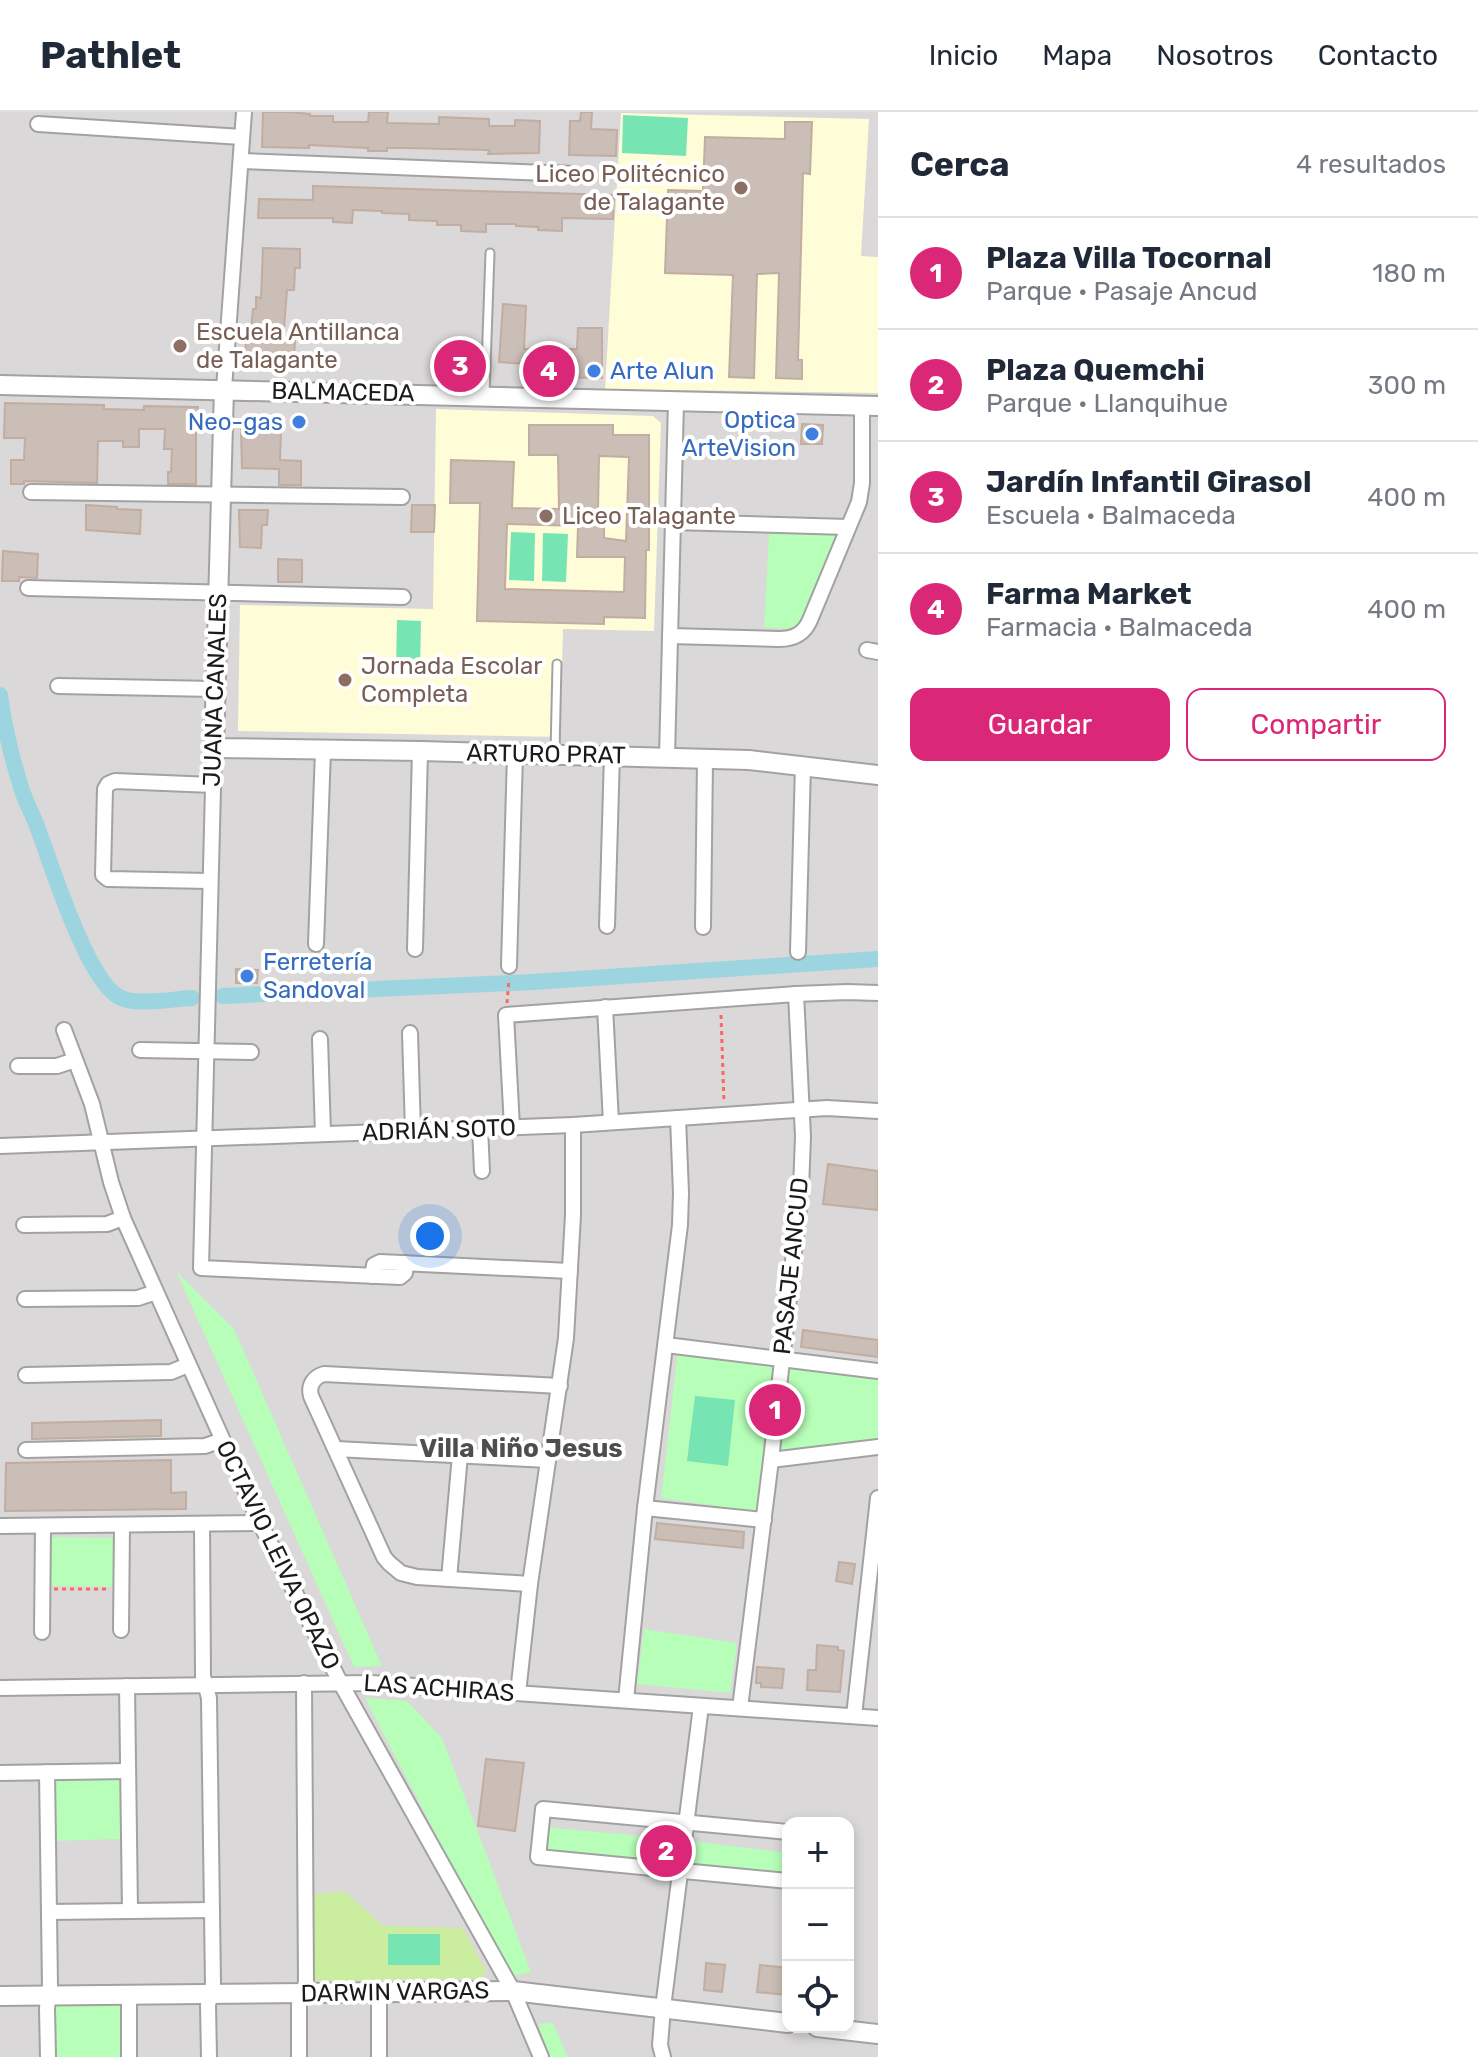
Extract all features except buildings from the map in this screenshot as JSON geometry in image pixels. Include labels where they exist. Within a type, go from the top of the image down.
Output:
[{"type":"street","name":"JUANA CANALES","points":[[244,112],[224,389],[201,1268],[402,1276],[406,1263],[570,1271]]},
{"type":"street","points":[[38,124],[242,137]]},
{"type":"street","points":[[241,161],[575,174]]},
{"type":"street","name":"BALMACEDA","points":[[0,385],[870,406]]},
{"type":"street","points":[[667,757],[676,401]]},
{"type":"street","points":[[670,636],[779,639],[794,637],[808,625],[859,502],[870,406]]},
{"type":"street","points":[[31,492],[402,497]]},
{"type":"street","points":[[673,522],[848,527]]},
{"type":"street","points":[[28,588],[403,597]]},
{"type":"street","points":[[58,686],[215,689]]},
{"type":"street","name":"ARTURO PRAT","points":[[214,748],[768,761],[878,775]]},
{"type":"street","points":[[316,944],[323,750]]},
{"type":"street","points":[[415,949],[420,751]]},
{"type":"street","points":[[509,972],[515,754]]},
{"type":"street","points":[[607,926],[612,755]]},
{"type":"street","points":[[703,927],[705,759]]},
{"type":"street","points":[[798,952],[803,765]]},
{"type":"street","points":[[210,881],[108,879],[103,875],[105,789],[115,781],[213,785]]},
{"type":"street","points":[[512,1127],[506,1015],[796,994],[878,993]]},
{"type":"street","name":"PASAJE ANCUD","points":[[740,1708],[801,1189],[802,1109],[796,994]]},
{"type":"street","points":[[605,1007],[611,1122]]},
{"type":"street","name":"OCTAVIO LEIVA OPAZO","points":[[64,1030],[92,1104],[123,1218],[260,1523],[340,1682],[513,1991],[541,2057]]},
{"type":"street","points":[[410,1033],[413,1131]]},
{"type":"street","points":[[320,1039],[323,1134]]},
{"type":"street","points":[[140,1050],[251,1052]]},
{"type":"street","points":[[18,1066],[57,1066],[75,1060]]},
{"type":"street","name":"ADRIÁN SOTO","points":[[0,1146],[573,1125],[827,1108],[878,1111]]},
{"type":"street","points":[[626,1700],[645,1508],[680,1225],[678,1118]]},
{"type":"street","points":[[518,1693],[530,1584],[566,1338],[573,1215],[573,1125]]},
{"type":"street","points":[[480,1128],[482,1171]]},
{"type":"street","points":[[24,1225],[107,1224],[123,1218]]},
{"type":"street","points":[[25,1299],[138,1298],[156,1292]]},
{"type":"street","points":[[666,1345],[878,1371]]},
{"type":"street","points":[[26,1375],[171,1372],[188,1365]]},
{"type":"street","points":[[530,1584],[409,1576],[389,1563],[369,1527],[310,1392],[314,1379],[324,1374],[560,1386]]},
{"type":"street","points":[[26,1450],[205,1446],[222,1440]]},
{"type":"street","points":[[771,1460],[878,1447]]},
{"type":"street","points":[[336,1449],[548,1460]]},
{"type":"street","points":[[449,1579],[460,1455]]},
{"type":"street","points":[[854,1716],[878,1498]]},
{"type":"street","points":[[645,1508],[764,1520]]},
{"type":"street","points":[[0,1526],[260,1523]]},
{"type":"street","points":[[202,1524],[203,1676],[209,1698],[213,1984],[208,2005],[209,2057]]},
{"type":"street","points":[[121,1630],[122,1525]]},
{"type":"street","points":[[42,1632],[43,1526]]},
{"type":"street","name":"LAS ACHIRAS","points":[[0,1688],[340,1682],[878,1718]]},
{"type":"street","points":[[299,2057],[299,2004],[306,1982],[304,1683]]},
{"type":"street","points":[[127,1686],[130,1911]]},
{"type":"street","points":[[663,2057],[660,2045],[663,2008],[701,1706]]},
{"type":"street","points":[[0,1773],[128,1771]]},
{"type":"street","points":[[47,1772],[48,2057]]},
{"type":"street","points":[[782,1831],[543,1809],[538,1857],[782,1880]]},
{"type":"street","points":[[49,1912],[212,1910]]},
{"type":"street","name":"DARWIN VARGAS","points":[[0,1996],[513,1991],[782,2022]]},
{"type":"street","points":[[379,1992],[379,2057]]},
{"type":"street","points":[[129,1995],[129,2057]]},
{"type":"street","points":[[854,2031],[878,2034]]},
{"type":"lane","points":[[485,396],[490,253]]},
{"type":"lane","points":[[555,754],[557,664]]},
{"type":"path","points":[[508,992],[509,972]]},
{"type":"path","points":[[720,999],[725,1114]]},
{"type":"path","points":[[42,1589],[121,1590]]},
{"type":"shaded area","points":[[0,112],[878,112],[878,2057],[0,2057]]},
{"type":"shaded area","name":"Liceo Politécnico de Talagante","points":[[621,113],[869,119],[861,256],[878,257],[878,393],[605,389]]},
{"type":"shaded area","points":[[436,409],[653,416],[661,423],[654,631],[563,629],[560,737],[238,731],[240,605],[433,609]]},
{"type":"green space","points":[[623,115],[688,118],[686,156],[622,153]]},
{"type":"green space","points":[[511,532],[535,533],[534,581],[509,580]]},
{"type":"green space","points":[[543,533],[568,534],[566,582],[542,581]]},
{"type":"green space","points":[[769,533],[841,535],[799,625],[786,629],[764,627]]},
{"type":"green space","points":[[397,620],[421,621],[420,669],[396,668]]},
{"type":"green space","points":[[176,1271],[234,1329],[382,1666],[354,1667]]},
{"type":"green space","points":[[678,1349],[878,1379],[878,1441],[766,1459],[759,1512],[661,1498]]},
{"type":"green space","points":[[695,1396],[735,1400],[728,1466],[687,1461]]},
{"type":"green space","points":[[48,1537],[117,1538],[115,1587],[48,1586]]},
{"type":"green space","points":[[644,1629],[737,1643],[730,1693],[637,1684]]},
{"type":"green space","points":[[365,1698],[407,1701],[442,1738],[531,1972],[510,1977]]},
{"type":"green space","points":[[123,1776],[124,1839],[51,1841],[49,1778]]},
{"type":"green space","points":[[544,1827],[675,1839],[782,1852],[782,1877],[543,1849]]},
{"type":"green space","points":[[344,1891],[383,1926],[463,1928],[486,1971],[483,1978],[311,1981],[310,1895]]},
{"type":"green space","points":[[388,1934],[440,1934],[440,1965],[388,1965]]},
{"type":"green space","points":[[122,2004],[123,2057],[54,2057],[53,2005]]},
{"type":"green space","points":[[553,2023],[568,2057],[550,2057],[538,2024]]},
{"type":"waterway","points":[[0,695],[22,790],[72,920],[95,969],[107,986],[126,1000],[144,1002],[192,998]]},
{"type":"waterway","points":[[223,996],[533,982],[878,959]]},
{"type":"place","name":"Liceo Politécnico de Talagante","points":[[741,188]]},
{"type":"place","name":"Escuela Antillanca de Talagante","points":[[180,346]]},
{"type":"place","name":"Jardín Infantil Girasol","points":[[460,366]]},
{"type":"place","name":"Farma Market","points":[[549,371]]},
{"type":"place","name":"Arte Alun","points":[[594,371]]},
{"type":"place","name":"Neo-gas","points":[[299,422]]},
{"type":"place","name":"Optica ArteVision","points":[[812,434]]},
{"type":"place","name":"Liceo Talagante","points":[[546,516]]},
{"type":"place","name":"Jornada Escolar Completa","points":[[345,680]]},
{"type":"place","name":"Ferretería Sandoval","points":[[247,976]]},
{"type":"place","name":"Plaza Villa Tocornal","points":[[775,1410]]},
{"type":"place","name":"Plaza Quemchi","points":[[666,1851]]},
{"type":"district","name":"Villa Niño Jesus","points":[[521,1448]]}]
